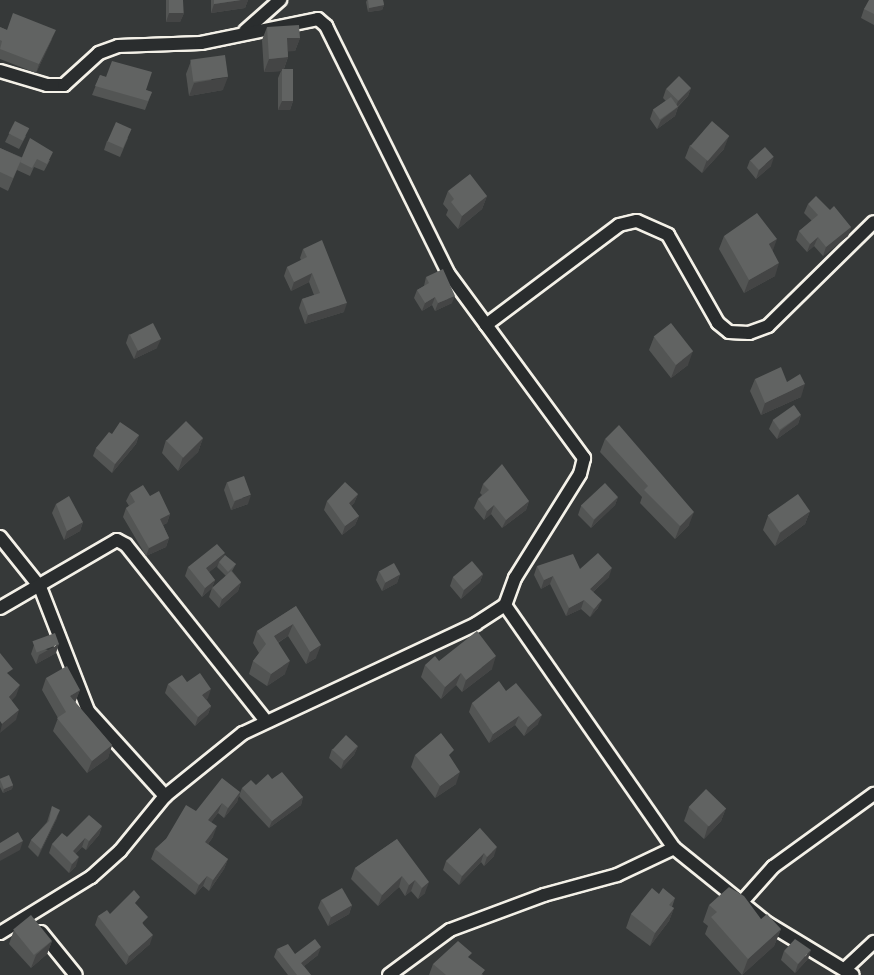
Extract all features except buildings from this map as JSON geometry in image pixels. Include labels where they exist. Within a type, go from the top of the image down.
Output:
[{"type":"street","points":[[243,33],[280,0]]},
{"type":"street","points":[[0,71],[47,85],[64,85],[99,53],[118,46],[174,46],[310,18],[326,26],[449,274],[584,458],[580,474],[509,590],[505,605],[476,624],[313,703],[265,720],[165,796],[120,852],[91,877],[0,933]]},
{"type":"street","points":[[486,325],[619,225],[638,221],[668,235],[718,323],[729,331],[749,333],[768,326],[874,222]]},
{"type":"street","points":[[0,537],[40,587],[88,711],[165,796]]},
{"type":"street","points":[[0,608],[40,587],[101,547],[117,541],[126,545],[265,720]]},
{"type":"street","points":[[505,605],[674,848],[740,904],[849,972],[874,942]]},
{"type":"street","points":[[740,904],[773,867],[874,794]]},
{"type":"street","points":[[389,975],[450,930],[544,895],[617,875],[674,848]]},
{"type":"street","points":[[27,916],[76,975]]}]
